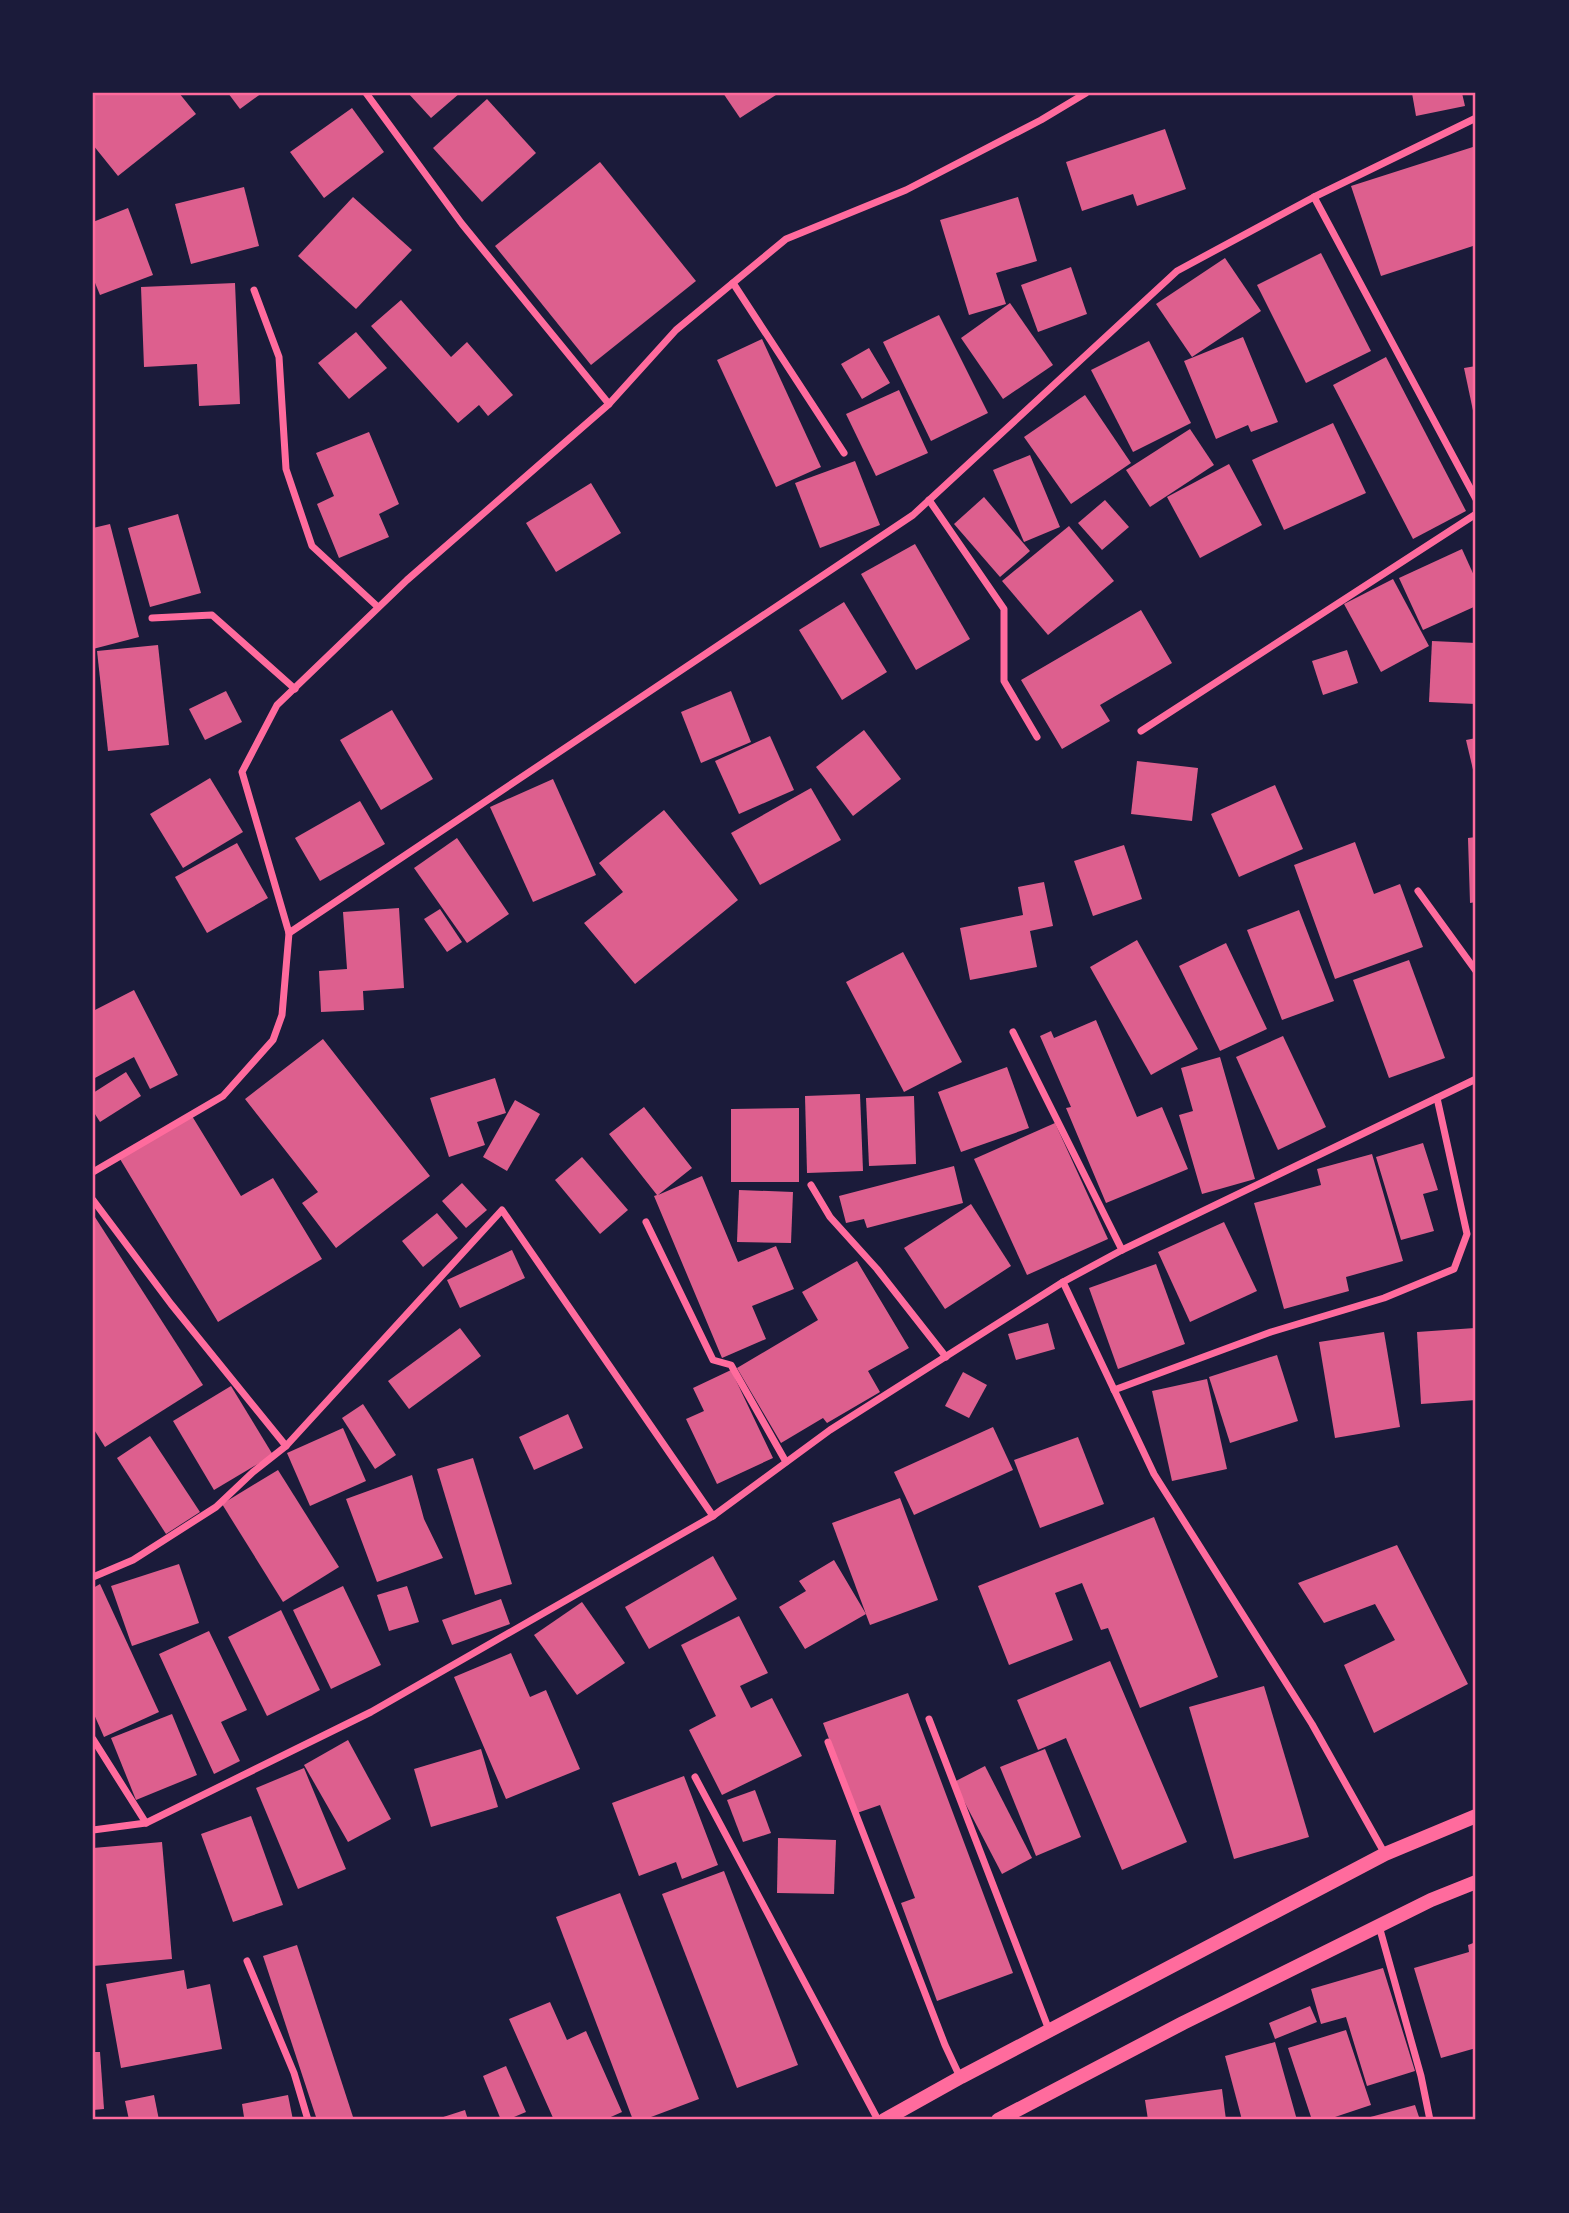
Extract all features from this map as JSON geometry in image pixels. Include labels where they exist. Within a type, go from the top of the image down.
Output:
[{"type":"main road","points":[[884,2120],[1385,1854],[1476,1816]]},
{"type":"main road","points":[[998,2120],[1183,2023],[1431,1900],[1476,1882]]},
{"type":"street","points":[[366,93],[462,224],[609,404]]},
{"type":"street","points":[[93,1172],[223,1096],[273,1040],[282,1015],[289,933],[242,772],[277,705],[378,607],[609,404],[676,330],[786,239],[905,190],[1041,120],[1086,93]]},
{"type":"street","points":[[289,933],[913,515],[1177,271],[1314,197],[1476,118]]},
{"type":"street","points":[[1314,197],[1476,499]]},
{"type":"street","points":[[733,283],[844,453]]},
{"type":"street","points":[[254,290],[279,357],[286,470],[312,546],[378,607]]},
{"type":"street","points":[[929,500],[1004,609],[1004,681],[1037,737]]},
{"type":"street","points":[[1141,731],[1476,514]]},
{"type":"street","points":[[152,618],[212,615],[295,689]]},
{"type":"street","points":[[1418,891],[1476,971]]},
{"type":"street","points":[[1013,1032],[1122,1250]]},
{"type":"street","points":[[93,1830],[146,1824],[370,1712],[713,1516],[830,1430],[1063,1282],[1122,1250],[1476,1079]]},
{"type":"street","points":[[1114,1390],[1271,1332],[1384,1298],[1454,1269],[1467,1234],[1437,1098]]},
{"type":"street","points":[[811,1185],[830,1217],[877,1269],[946,1357]]},
{"type":"street","points":[[93,1200],[171,1304],[286,1446]]},
{"type":"street","points":[[93,1577],[133,1560],[216,1507],[286,1446],[502,1210],[713,1516]]},
{"type":"street","points":[[646,1222],[713,1360],[731,1365],[786,1462]]},
{"type":"street","points":[[1063,1282],[1154,1474],[1312,1724],[1385,1854]]},
{"type":"street","points":[[929,1718],[1050,2031]]},
{"type":"street","points":[[93,1740],[146,1824]]},
{"type":"street","points":[[828,1742],[944,2045],[961,2077]]},
{"type":"street","points":[[695,1777],[878,2120]]},
{"type":"street","points":[[1379,1926],[1421,2076],[1430,2120]]},
{"type":"street","points":[[247,1961],[294,2073],[308,2120]]},
{"type":"building","points":[[93,93],[179,93],[196,114],[118,176],[93,145]]},
{"type":"building","points":[[228,93],[262,93],[240,109]]},
{"type":"building","points":[[408,93],[460,93],[431,118]]},
{"type":"building","points":[[723,93],[779,93],[740,118]]},
{"type":"building","points":[[1412,93],[1462,93],[1465,106],[1416,116]]},
{"type":"building","points":[[487,99],[536,153],[482,202],[433,148]]},
{"type":"building","points":[[352,108],[384,152],[324,198],[290,152]]},
{"type":"building","points":[[1165,129],[1186,189],[1137,206],[1133,194],[1082,211],[1066,162]]},
{"type":"building","points":[[1476,146],[1476,245],[1381,276],[1351,186]]},
{"type":"building","points":[[600,162],[696,281],[591,365],[495,246]]},
{"type":"building","points":[[244,187],[259,246],[191,264],[175,204]]},
{"type":"building","points":[[353,197],[412,250],[356,309],[298,256]]},
{"type":"building","points":[[1018,197],[1037,261],[996,273],[1006,304],[969,315],[940,220]]},
{"type":"building","points":[[128,208],[153,275],[100,295],[93,278],[93,222]]},
{"type":"building","points":[[1321,253],[1371,351],[1306,383],[1257,285]]},
{"type":"building","points":[[1225,258],[1261,311],[1192,357],[1156,304]]},
{"type":"building","points":[[1071,267],[1087,314],[1038,332],[1021,285]]},
{"type":"building","points":[[235,283],[240,404],[199,406],[197,364],[144,367],[141,287]]},
{"type":"building","points":[[401,300],[451,357],[467,342],[513,395],[488,416],[479,405],[458,423],[371,326]]},
{"type":"building","points":[[1010,303],[1053,365],[1003,399],[961,338]]},
{"type":"building","points":[[939,315],[988,413],[931,441],[883,342]]},
{"type":"building","points":[[356,332],[387,368],[349,399],[318,363]]},
{"type":"building","points":[[1243,337],[1278,422],[1251,432],[1248,425],[1216,439],[1184,361]]},
{"type":"building","points":[[762,339],[821,467],[776,487],[717,360]]},
{"type":"building","points":[[1149,341],[1191,423],[1133,452],[1091,370]]},
{"type":"building","points":[[869,348],[890,383],[862,399],[841,364]]},
{"type":"building","points":[[1386,357],[1466,511],[1413,539],[1333,385]]},
{"type":"building","points":[[1476,366],[1476,420],[1475,420],[1464,368]]},
{"type":"building","points":[[899,390],[928,453],[876,476],[846,414]]},
{"type":"building","points":[[1085,395],[1131,463],[1071,504],[1024,437]]},
{"type":"building","points":[[1333,423],[1366,493],[1284,530],[1252,460]]},
{"type":"building","points":[[1190,429],[1214,465],[1150,507],[1126,470]]},
{"type":"building","points":[[369,432],[399,504],[379,514],[389,537],[339,558],[317,504],[334,496],[316,453]]},
{"type":"building","points":[[1030,455],[1060,527],[1024,542],[993,470]]},
{"type":"building","points":[[855,461],[880,525],[820,548],[795,483]]},
{"type":"building","points":[[1229,464],[1262,525],[1200,558],[1167,497]]},
{"type":"building","points":[[591,483],[621,533],[556,572],[526,523]]},
{"type":"building","points":[[984,497],[1030,551],[1000,577],[954,524]]},
{"type":"building","points":[[1105,500],[1129,527],[1102,550],[1078,523]]},
{"type":"building","points":[[178,514],[201,593],[150,607],[128,528]]},
{"type":"building","points":[[110,524],[139,637],[93,649],[93,528]]},
{"type":"building","points":[[1069,526],[1114,581],[1048,635],[1002,581]]},
{"type":"building","points":[[915,544],[970,639],[916,670],[861,574]]},
{"type":"building","points":[[1462,549],[1476,580],[1476,606],[1423,630],[1399,578]]},
{"type":"building","points":[[1393,579],[1429,646],[1381,672],[1344,604]]},
{"type":"building","points":[[844,602],[887,672],[842,700],[799,630]]},
{"type":"building","points":[[1141,610],[1172,663],[1100,705],[1110,721],[1062,749],[1021,680]]},
{"type":"building","points":[[1432,641],[1476,643],[1476,704],[1429,702]]},
{"type":"building","points":[[158,645],[169,745],[108,751],[97,651]]},
{"type":"building","points":[[1347,650],[1358,683],[1323,695],[1312,661]]},
{"type":"building","points":[[226,691],[242,722],[205,740],[189,709]]},
{"type":"building","points":[[731,691],[751,742],[701,763],[681,712]]},
{"type":"building","points":[[392,710],[433,779],[381,810],[340,740]]},
{"type":"building","points":[[864,730],[901,779],[853,816],[816,767]]},
{"type":"building","points":[[770,736],[794,790],[739,814],[715,761]]},
{"type":"building","points":[[1476,738],[1476,778],[1475,778],[1466,740]]},
{"type":"building","points":[[1137,761],[1198,768],[1192,821],[1131,814]]},
{"type":"building","points":[[210,778],[243,832],[183,868],[150,814]]},
{"type":"building","points":[[553,779],[596,875],[533,902],[490,807]]},
{"type":"building","points":[[1275,785],[1303,849],[1239,877],[1211,814]]},
{"type":"building","points":[[811,788],[841,840],[760,885],[731,833]]},
{"type":"building","points":[[360,801],[385,844],[320,881],[295,838]]},
{"type":"building","points":[[664,810],[738,900],[635,984],[584,923],[623,892],[599,863]]},
{"type":"building","points":[[1476,837],[1476,902],[1470,903],[1468,838]]},
{"type":"building","points":[[457,838],[509,914],[467,943],[414,868]]},
{"type":"building","points":[[1355,842],[1374,894],[1400,884],[1423,947],[1335,979],[1294,865]]},
{"type":"building","points":[[237,843],[268,898],[207,933],[175,877]]},
{"type":"building","points":[[1124,845],[1142,899],[1093,916],[1074,861]]},
{"type":"building","points":[[1044,882],[1053,926],[1030,931],[1037,967],[970,980],[960,928],[1023,915],[1018,887]]},
{"type":"building","points":[[399,908],[404,988],[363,991],[364,1010],[321,1012],[319,971],[347,969],[343,912]]},
{"type":"building","points":[[440,909],[462,942],[447,952],[424,919]]},
{"type":"building","points":[[1299,910],[1334,1001],[1282,1020],[1247,930]]},
{"type":"building","points":[[1137,940],[1198,1049],[1151,1075],[1090,967]]},
{"type":"building","points":[[1226,943],[1267,1029],[1220,1051],[1179,966]]},
{"type":"building","points":[[903,952],[962,1062],[904,1092],[846,982]]},
{"type":"building","points":[[1409,960],[1445,1058],[1389,1078],[1353,980]]},
{"type":"building","points":[[134,990],[178,1075],[150,1089],[134,1057],[93,1079],[93,1011]]},
{"type":"building","points":[[1096,1020],[1137,1117],[1162,1107],[1188,1169],[1106,1203],[1066,1108],[1071,1107],[1040,1036],[1051,1031],[1054,1038]]},
{"type":"building","points":[[1283,1036],[1326,1127],[1278,1150],[1236,1057]]},
{"type":"building","points":[[323,1039],[430,1176],[336,1248],[302,1203],[318,1192],[245,1099]]},
{"type":"building","points":[[1220,1057],[1255,1179],[1202,1194],[1179,1115],[1193,1111],[1181,1068]]},
{"type":"building","points":[[1007,1067],[1029,1128],[961,1152],[938,1092]]},
{"type":"building","points":[[126,1072],[141,1096],[100,1122],[93,1111],[93,1093]]},
{"type":"building","points":[[495,1078],[506,1113],[477,1122],[485,1145],[449,1157],[430,1098]]},
{"type":"building","points":[[860,1094],[863,1171],[807,1173],[805,1096]]},
{"type":"building","points":[[914,1096],[916,1164],[869,1166],[866,1098]]},
{"type":"building","points":[[515,1100],[540,1114],[507,1171],[483,1157]]},
{"type":"building","points":[[644,1107],[692,1168],[658,1195],[702,1176],[738,1262],[776,1246],[794,1289],[752,1306],[766,1339],[722,1358],[654,1196],[657,1195],[609,1134]]},
{"type":"building","points":[[799,1108],[799,1182],[731,1182],[731,1109]]},
{"type":"building","points":[[192,1116],[241,1196],[273,1178],[322,1259],[218,1322],[120,1159]]},
{"type":"building","points":[[1055,1123],[1108,1239],[1027,1275],[974,1159]]},
{"type":"building","points":[[1423,1143],[1438,1190],[1423,1194],[1434,1231],[1401,1240],[1376,1157]]},
{"type":"building","points":[[1372,1154],[1403,1261],[1346,1277],[1349,1291],[1284,1309],[1254,1203],[1321,1185],[1317,1169]]},
{"type":"building","points":[[582,1157],[628,1210],[600,1234],[555,1180]]},
{"type":"building","points":[[954,1166],[963,1203],[867,1228],[864,1219],[846,1223],[839,1196]]},
{"type":"building","points":[[462,1183],[487,1210],[466,1228],[442,1201]]},
{"type":"building","points":[[739,1190],[793,1192],[791,1243],[737,1242]]},
{"type":"building","points":[[971,1204],[1011,1266],[945,1309],[904,1248]]},
{"type":"building","points":[[437,1213],[458,1238],[423,1267],[402,1241]]},
{"type":"building","points":[[93,1214],[203,1385],[105,1447],[93,1428]]},
{"type":"building","points":[[1224,1222],[1257,1291],[1190,1322],[1158,1252]]},
{"type":"building","points":[[512,1250],[525,1278],[460,1308],[447,1280]]},
{"type":"building","points":[[857,1261],[909,1348],[868,1371],[880,1392],[827,1423],[823,1418],[781,1443],[737,1368],[818,1320],[802,1292]]},
{"type":"building","points":[[1156,1264],[1185,1344],[1118,1369],[1089,1288]]},
{"type":"building","points":[[1048,1323],[1055,1349],[1016,1360],[1008,1334]]},
{"type":"building","points":[[460,1328],[481,1356],[409,1409],[388,1381]]},
{"type":"building","points":[[1475,1328],[1476,1400],[1421,1404],[1417,1332]]},
{"type":"building","points":[[1384,1332],[1400,1427],[1335,1438],[1319,1342]]},
{"type":"building","points":[[1277,1355],[1298,1421],[1230,1443],[1209,1377]]},
{"type":"building","points":[[731,1370],[773,1458],[717,1484],[686,1419],[704,1411],[693,1388]]},
{"type":"building","points":[[963,1372],[987,1385],[969,1418],[945,1406]]},
{"type":"building","points":[[1207,1379],[1227,1469],[1172,1481],[1152,1391]]},
{"type":"building","points":[[231,1386],[273,1455],[214,1490],[173,1421]]},
{"type":"building","points":[[363,1404],[396,1455],[375,1469],[342,1418]]},
{"type":"building","points":[[568,1414],[583,1448],[534,1470],[519,1437]]},
{"type":"building","points":[[993,1427],[1013,1470],[914,1515],[894,1472]]},
{"type":"building","points":[[343,1428],[366,1481],[310,1506],[287,1453]]},
{"type":"building","points":[[150,1436],[200,1512],[166,1534],[117,1458]]},
{"type":"building","points":[[1078,1437],[1104,1504],[1040,1528],[1014,1460]]},
{"type":"building","points":[[473,1458],[512,1584],[475,1595],[437,1469]]},
{"type":"building","points":[[278,1470],[339,1567],[283,1602],[222,1504]]},
{"type":"building","points":[[412,1475],[424,1519],[443,1558],[377,1582],[346,1499]]},
{"type":"building","points":[[900,1498],[938,1600],[870,1625],[832,1523]]},
{"type":"building","points":[[1154,1517],[1218,1677],[1140,1708],[1108,1628],[1101,1630],[1082,1583],[1055,1593],[1073,1640],[1009,1665],[978,1586]]},
{"type":"building","points":[[1397,1545],[1468,1684],[1374,1733],[1344,1665],[1395,1640],[1375,1604],[1324,1623],[1298,1583]]},
{"type":"building","points":[[713,1556],[737,1599],[649,1649],[625,1607]]},
{"type":"building","points":[[834,1560],[866,1614],[805,1649],[779,1607],[806,1591],[799,1581]]},
{"type":"building","points":[[179,1564],[199,1623],[132,1646],[111,1586]]},
{"type":"building","points":[[100,1584],[159,1712],[104,1737],[93,1712],[93,1588]]},
{"type":"building","points":[[343,1586],[381,1665],[331,1689],[293,1610]]},
{"type":"building","points":[[407,1586],[419,1622],[389,1631],[377,1595]]},
{"type":"building","points":[[501,1599],[510,1624],[452,1645],[442,1620]]},
{"type":"building","points":[[582,1602],[625,1663],[577,1695],[534,1635]]},
{"type":"building","points":[[281,1610],[320,1690],[267,1716],[228,1637]]},
{"type":"building","points":[[739,1616],[768,1673],[740,1686],[751,1708],[772,1698],[802,1756],[722,1795],[689,1730],[716,1716],[681,1645]]},
{"type":"building","points":[[209,1631],[247,1710],[221,1722],[240,1761],[214,1774],[159,1654]]},
{"type":"building","points":[[511,1653],[530,1697],[546,1690],[580,1769],[506,1799],[454,1677]]},
{"type":"building","points":[[1110,1661],[1187,1842],[1122,1870],[1066,1738],[1038,1750],[1017,1700]]},
{"type":"building","points":[[1264,1686],[1309,1837],[1234,1859],[1189,1707]]},
{"type":"building","points":[[908,1693],[1013,1973],[937,2001],[901,1903],[915,1898],[880,1805],[857,1813],[823,1723]]},
{"type":"building","points":[[172,1714],[197,1775],[136,1800],[111,1738]]},
{"type":"building","points":[[348,1740],[391,1819],[348,1842],[304,1765]]},
{"type":"building","points":[[481,1749],[498,1807],[431,1827],[414,1769]]},
{"type":"building","points":[[1045,1749],[1081,1837],[1036,1856],[1000,1767]]},
{"type":"building","points":[[985,1766],[1032,1858],[1002,1874],[954,1782]]},
{"type":"building","points":[[304,1768],[346,1869],[298,1889],[256,1788]]},
{"type":"building","points":[[684,1776],[718,1865],[682,1879],[676,1862],[639,1876],[612,1803]]},
{"type":"building","points":[[755,1790],[771,1833],[743,1842],[727,1800]]},
{"type":"building","points":[[251,1816],[283,1905],[233,1922],[201,1834]]},
{"type":"building","points":[[778,1838],[836,1840],[834,1894],[777,1893]]},
{"type":"building","points":[[162,1842],[172,1959],[93,1966],[93,1848]]},
{"type":"building","points":[[724,1871],[798,2065],[737,2088],[662,1894]]},
{"type":"building","points":[[620,1893],[699,2099],[643,2120],[633,2120],[556,1917]]},
{"type":"building","points":[[1476,1942],[1476,2048],[1441,2058],[1414,1968],[1469,1952],[1468,1945]]},
{"type":"building","points":[[297,1945],[354,2120],[317,2120],[263,1956]]},
{"type":"building","points":[[1383,1968],[1415,2071],[1367,2086],[1346,2017],[1321,2024],[1311,1989]]},
{"type":"building","points":[[184,1970],[187,1989],[210,1984],[222,2049],[121,2068],[106,1984]]},
{"type":"building","points":[[550,2002],[567,2040],[586,2031],[622,2112],[604,2120],[554,2120],[509,2019]]},
{"type":"building","points":[[1310,2006],[1317,2022],[1275,2039],[1269,2023]]},
{"type":"building","points":[[1346,2030],[1371,2105],[1326,2120],[1312,2120],[1288,2048]]},
{"type":"building","points":[[1275,2042],[1297,2120],[1242,2120],[1225,2056]]},
{"type":"building","points":[[93,2052],[100,2052],[104,2109],[93,2110]]},
{"type":"building","points":[[506,2066],[526,2112],[501,2120],[483,2076]]},
{"type":"building","points":[[1222,2089],[1226,2120],[1148,2120],[1145,2100]]},
{"type":"building","points":[[154,2095],[159,2120],[129,2120],[125,2101]]},
{"type":"building","points":[[288,2095],[293,2120],[233,2120],[244,2117],[242,2104]]},
{"type":"building","points":[[1415,2105],[1420,2120],[1363,2120],[1363,2119]]},
{"type":"building","points":[[465,2110],[468,2120],[434,2120]]}]
